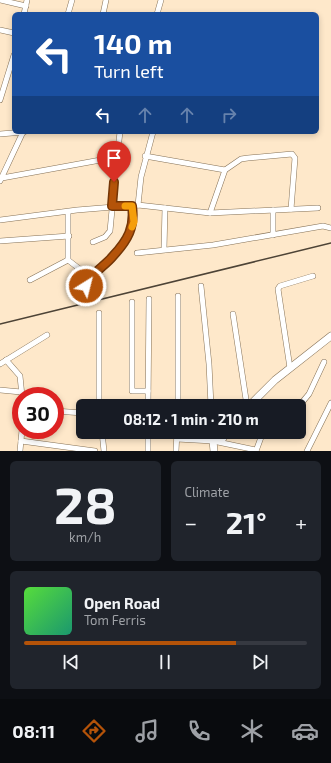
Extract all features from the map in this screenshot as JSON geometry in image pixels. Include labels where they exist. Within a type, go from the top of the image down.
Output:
[{"type":"street","points":[[0,0],[26,6]]},
{"type":"street","points":[[24,12],[27,0]]},
{"type":"street","points":[[69,12],[72,0]]},
{"type":"street","points":[[103,12],[106,0]]},
{"type":"street","points":[[158,12],[161,0]]},
{"type":"street","points":[[0,30],[12,32]]},
{"type":"street","points":[[0,100],[12,61]]},
{"type":"street","points":[[0,134],[12,133]]},
{"type":"street","points":[[1,179],[23,134]]},
{"type":"street","points":[[93,242],[105,237],[110,231],[113,218],[112,206],[120,134]]},
{"type":"street","points":[[81,294],[90,277],[113,256],[130,233],[134,222],[135,205],[145,156],[152,134]]},
{"type":"street","points":[[210,213],[225,170],[241,159],[292,154],[295,158],[291,209]]},
{"type":"street","points":[[1,179],[117,156]]},
{"type":"street","points":[[145,156],[225,170]]},
{"type":"street","points":[[0,220],[112,206],[135,205],[210,213],[318,208]]},
{"type":"street","points":[[164,249],[165,208]]},
{"type":"street","points":[[273,210],[273,235]]},
{"type":"street","points":[[68,212],[68,260]]},
{"type":"street","points":[[137,253],[214,245],[323,226],[331,228]]},
{"type":"street","points":[[0,241],[69,236]]},
{"type":"street","points":[[68,260],[90,277]]},
{"type":"street","points":[[30,280],[68,260]]},
{"type":"street","points":[[290,368],[278,289],[280,286],[313,276]]},
{"type":"street","points":[[202,286],[210,399]]},
{"type":"street","points":[[178,296],[178,399]]},
{"type":"street","points":[[148,399],[149,299]]},
{"type":"street","points":[[132,302],[132,391],[148,391]]},
{"type":"street","points":[[99,313],[99,399]]},
{"type":"street","points":[[233,314],[247,399]]},
{"type":"street","points":[[0,364],[47,335]]},
{"type":"street","points":[[255,399],[275,380],[331,336]]},
{"type":"street","points":[[6,360],[20,376],[21,387]]},
{"type":"street","points":[[305,399],[309,394],[324,362]]},
{"type":"street","points":[[0,390],[12,392]]},
{"type":"street","points":[[307,451],[329,410],[331,403]]},
{"type":"street","points":[[64,412],[76,412]]},
{"type":"street","points":[[103,439],[104,451]]},
{"type":"street","points":[[148,439],[148,451]]},
{"type":"street","points":[[176,451],[177,439],[213,440],[256,451],[260,439]]},
{"type":"street","points":[[213,440],[218,439]]},
{"type":"street","points":[[20,451],[21,440],[95,451]]},
{"type":"street","points":[[213,440],[214,451]]},
{"type":"railway","points":[[0,324],[331,243]]},
{"type":"slow traffic","points":[[125,206],[132,206],[134,222],[132,227]]},
{"type":"route","points":[[86,286],[90,277],[113,256],[130,233],[134,222],[132,206],[112,206],[114,182]]}]
